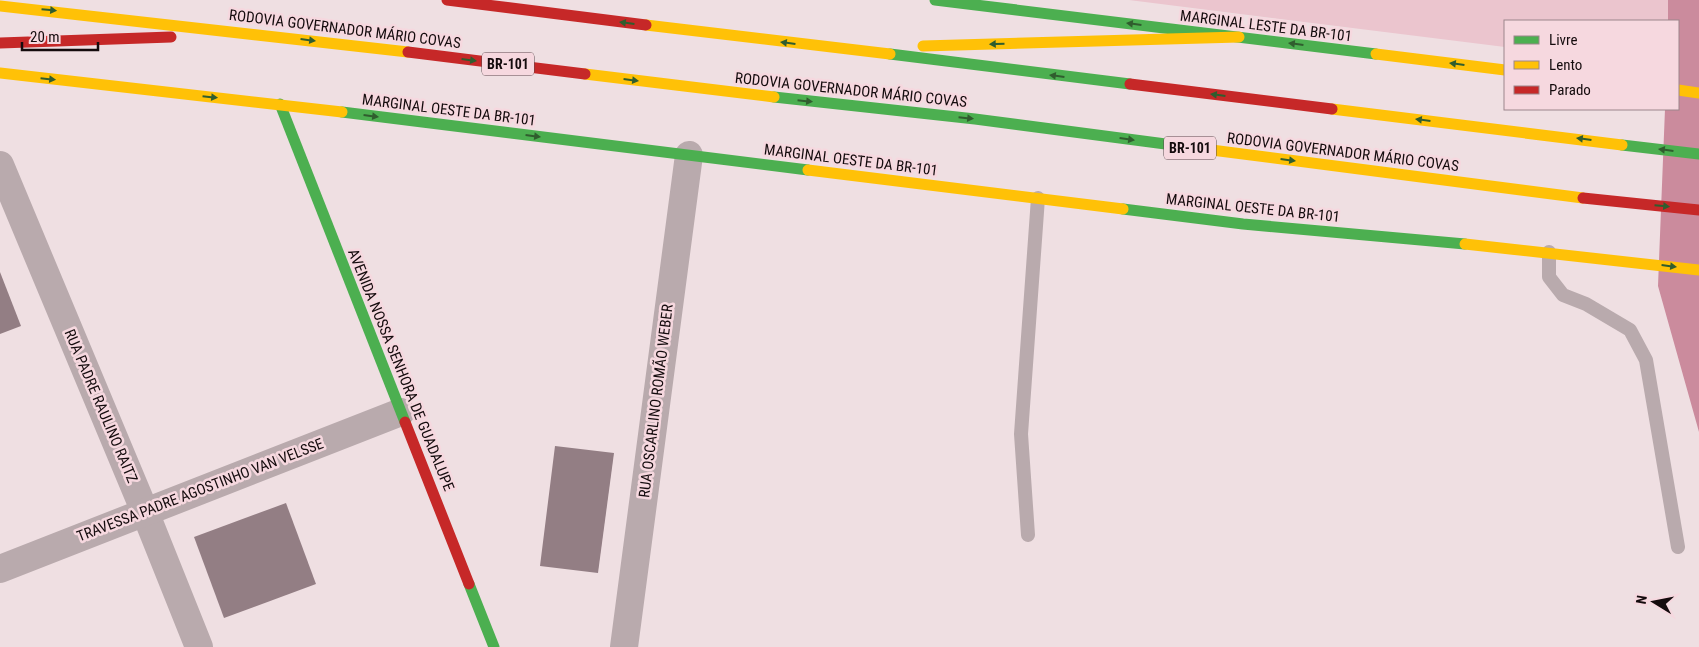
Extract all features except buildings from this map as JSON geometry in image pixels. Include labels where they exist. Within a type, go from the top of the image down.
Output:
[{"type":"main road","points":[[447,0],[836,50],[1699,154]]},
{"type":"main road","name":"MARGINAL LESTE DA BR-101","points":[[935,0],[1504,70]]},
{"type":"main road","name":"RODOVIA GOVERNADOR MÁRIO COVAS","points":[[0,6],[260,34],[746,94],[974,119],[1624,203],[1699,210]]},
{"type":"main road","points":[[0,43],[260,34]]},
{"type":"main road","points":[[836,50],[1238,37]]},
{"type":"main road","name":"MARGINAL OESTE DA BR-101","points":[[0,73],[280,104],[1243,224],[1549,252],[1699,270]]},
{"type":"main road","points":[[1679,90],[1699,93]]},
{"type":"main road","name":"AVENIDA NOSSA SENHORA DE GUADALUPE","points":[[280,104],[494,647]]},
{"type":"street","name":"RUA OSCARLINO ROMÃO WEBER","points":[[624,647],[688,155]]},
{"type":"street","name":"RUA PADRE RAULINO RAITZ","points":[[0,165],[145,512],[199,647]]},
{"type":"street","name":"TRAVESSA PADRE AGOSTINHO VAN VELSSE","points":[[0,569],[401,412]]},
{"type":"lane","points":[[1028,535],[1021,434],[1038,198]]},
{"type":"lane","points":[[1549,252],[1549,277],[1564,295],[1586,304],[1630,330],[1646,360],[1678,547]]},
{"type":"shaded area","points":[[1129,0],[1668,0],[1668,20],[1504,20],[1504,47]]},
{"type":"shaded area","points":[[1668,0],[1699,0],[1699,432],[1658,286],[1665,110],[1679,110],[1679,20],[1668,20]]},
{"type":"traffic: fast","points":[[935,0],[1376,54]]},
{"type":"traffic: fast","points":[[890,54],[1130,84]]},
{"type":"traffic: fast","points":[[774,97],[975,119],[1196,148]]},
{"type":"traffic: fast","points":[[280,104],[405,422]]},
{"type":"traffic: fast","points":[[342,112],[808,170]]},
{"type":"traffic: fast","points":[[1622,145],[1699,154]]},
{"type":"traffic: fast","points":[[1123,209],[1243,224],[1465,244]]},
{"type":"traffic: fast","points":[[469,584],[494,647]]},
{"type":"traffic: slow","points":[[0,6],[408,52]]},
{"type":"traffic: slow","points":[[646,25],[890,54]]},
{"type":"traffic: slow","points":[[923,46],[1239,37]]},
{"type":"traffic: slow","points":[[1376,54],[1504,70]]},
{"type":"traffic: slow","points":[[0,73],[342,112]]},
{"type":"traffic: slow","points":[[585,74],[774,97]]},
{"type":"traffic: slow","points":[[1679,90],[1699,93]]},
{"type":"traffic: slow","points":[[1332,109],[1622,145]]},
{"type":"traffic: slow","points":[[1196,148],[1583,198]]},
{"type":"traffic: slow","points":[[808,170],[1123,209]]},
{"type":"traffic: slow","points":[[1465,244],[1699,270]]},
{"type":"traffic: jam","points":[[447,0],[646,25]]},
{"type":"traffic: jam","points":[[0,43],[171,37]]},
{"type":"traffic: jam","points":[[408,52],[585,74]]},
{"type":"traffic: jam","points":[[1130,84],[1332,109]]},
{"type":"traffic: jam","points":[[1583,198],[1699,210]]},
{"type":"traffic: jam","points":[[405,422],[469,584]]}]
